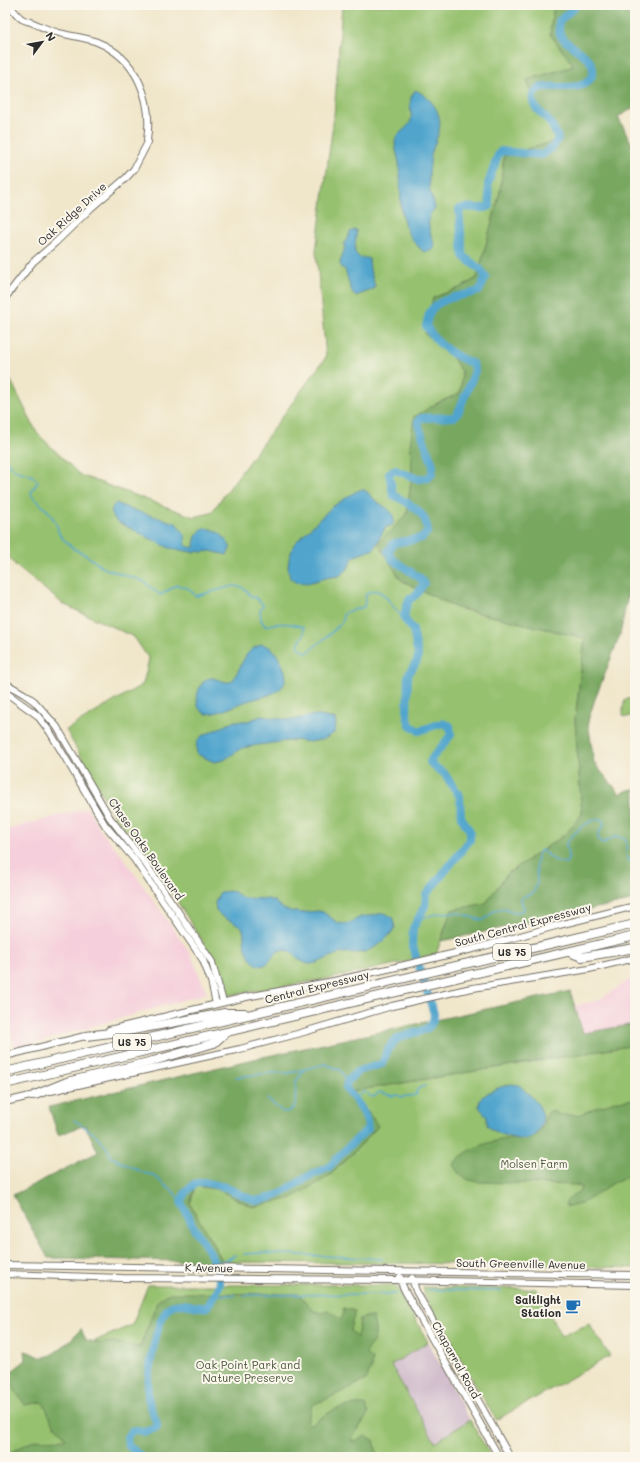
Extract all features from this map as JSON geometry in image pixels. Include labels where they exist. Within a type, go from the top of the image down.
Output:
[{"type":"highway","name":"Central Expressway","points":[[5,1072],[635,924]]},
{"type":"highway","name":"Central Expressway","points":[[5,1084],[635,936]]},
{"type":"highway","points":[[569,952],[582,957],[635,948]]},
{"type":"highway","points":[[86,1036],[127,1031],[225,1013],[258,1013]]},
{"type":"highway","points":[[35,1095],[67,1082],[153,1061],[214,1043],[227,1032]]},
{"type":"main road","name":"Oak Ridge Drive","points":[[5,298],[33,262],[126,178],[134,168],[148,142],[149,120],[148,108],[141,85],[128,65],[118,54],[97,42],[46,30],[21,18],[9,5]]},
{"type":"main road","name":"Chase Oaks Boulevard","points":[[5,684],[24,694],[53,721],[60,731],[110,818],[184,932],[204,960],[211,981],[216,1004]]},
{"type":"main road","points":[[11,696],[16,689]]},
{"type":"main road","name":"Chase Oaks Boulevard","points":[[5,692],[37,715],[50,732],[105,825],[137,858],[190,929],[212,962],[223,1002]]},
{"type":"main road","points":[[37,715],[42,710]]},
{"type":"main road","points":[[84,789],[90,785]]},
{"type":"main road","name":"South Central Expressway","points":[[416,962],[481,947],[587,917],[635,906]]},
{"type":"main road","points":[[184,932],[190,929]]},
{"type":"main road","points":[[5,1102],[227,1052],[297,1034],[363,1014],[431,997],[497,983],[589,969],[635,958]]},
{"type":"main road","name":"Central Expressway","points":[[5,1056],[223,1002],[334,981],[416,962]]},
{"type":"main road","name":"K Avenue","points":[[5,1265],[410,1272]]},
{"type":"main road","points":[[74,1265],[74,1276]]},
{"type":"main road","name":"Chaparral Road","points":[[400,1272],[400,1280],[499,1457]]},
{"type":"main road","name":"Chaparral Road","points":[[410,1272],[416,1291],[510,1457]]},
{"type":"main road","name":"South Greenville Avenue","points":[[410,1272],[635,1275]]},
{"type":"main road","name":"K Avenue","points":[[5,1274],[412,1281]]},
{"type":"main road","points":[[495,1282],[496,1274]]},
{"type":"main road","points":[[566,1274],[566,1283]]},
{"type":"main road","name":"South Greenville Avenue","points":[[412,1281],[635,1285]]},
{"type":"main road","points":[[460,1388],[469,1383]]},
{"type":"shaded area","points":[[88,808],[101,831],[122,856],[190,953],[207,993],[15,1049],[5,1011],[5,830]]},
{"type":"shaded area","points":[[635,976],[635,1024],[583,1033],[575,1006],[599,1000]]},
{"type":"shaded area","points":[[428,1342],[470,1420],[435,1442],[391,1365]]},
{"type":"green space","points":[[342,5],[554,5],[550,34],[574,66],[527,80],[538,111],[562,139],[504,156],[500,192],[477,278],[464,286],[433,298],[426,334],[450,353],[462,373],[460,394],[439,402],[410,445],[412,471],[407,514],[378,543],[401,580],[457,608],[585,638],[575,720],[582,814],[566,834],[507,874],[486,904],[451,910],[436,955],[333,978],[225,996],[215,961],[146,852],[115,817],[66,730],[143,684],[149,659],[134,637],[63,604],[16,566],[5,552],[5,369],[37,433],[80,475],[194,517],[211,513],[326,357],[316,251],[334,116]]},
{"type":"green space","points":[[554,5],[635,5],[635,107],[618,117],[635,150],[635,193],[631,219],[635,241],[635,459],[632,482],[635,510],[633,568],[620,635],[588,721],[594,763],[620,794],[628,790],[635,790],[635,900],[441,941],[451,910],[486,903],[507,874],[566,834],[582,814],[575,720],[585,638],[457,608],[401,580],[378,543],[407,514],[412,471],[410,445],[414,417],[439,402],[460,393],[462,373],[450,353],[425,334],[433,298],[464,286],[477,278],[500,192],[504,156],[562,139],[538,111],[527,80],[574,66],[550,34]]},
{"type":"green space","points":[[628,698],[635,700],[635,716],[623,716],[623,707],[625,700]]},
{"type":"green space","points":[[570,991],[583,1033],[635,1024],[635,1045],[353,1091],[378,1126],[328,1177],[292,1198],[253,1207],[217,1189],[195,1186],[190,1204],[223,1262],[48,1258],[13,1195],[98,1152],[85,1125],[58,1135],[49,1107],[254,1059]]},
{"type":"green space","name":"Molsen Farm","points":[[635,1045],[635,1268],[490,1264],[223,1262],[190,1204],[195,1186],[217,1189],[253,1207],[328,1177],[378,1126],[353,1091]]},
{"type":"green space","points":[[635,1099],[635,1172],[619,1181],[612,1183],[581,1204],[567,1207],[565,1204],[571,1196],[580,1191],[581,1187],[577,1185],[479,1182],[463,1177],[458,1173],[453,1165],[464,1154],[487,1143],[511,1138],[528,1139],[535,1136],[541,1129],[546,1116],[551,1110],[560,1115],[579,1115],[611,1102]]},
{"type":"green space","name":"Oak Point Park and Nature Preserve","points":[[148,1285],[396,1285],[428,1342],[391,1365],[435,1442],[470,1420],[491,1457],[5,1457],[5,1388],[37,1366],[132,1325]]},
{"type":"green space","points":[[423,1287],[537,1289],[561,1336],[589,1324],[610,1356],[496,1420],[425,1297]]},
{"type":"green space","name":"Oak Point Park and Nature Preserve","points":[[171,1293],[299,1294],[312,1310],[321,1313],[327,1311],[335,1314],[341,1320],[344,1313],[343,1308],[355,1311],[350,1330],[357,1338],[360,1320],[365,1317],[373,1317],[375,1335],[366,1355],[372,1359],[371,1369],[366,1380],[312,1405],[307,1423],[312,1424],[325,1415],[343,1407],[365,1405],[369,1413],[352,1438],[352,1442],[366,1436],[374,1440],[378,1457],[5,1457],[5,1455],[35,1440],[66,1439],[51,1420],[42,1402],[25,1405],[9,1379],[12,1371],[26,1360],[25,1351],[36,1356],[45,1357],[56,1352],[81,1329],[86,1340],[100,1343],[112,1342],[140,1347],[157,1302],[165,1295]]},
{"type":"water","points":[[415,90],[431,101],[437,112],[440,124],[430,160],[429,175],[430,191],[435,209],[429,216],[429,226],[435,246],[433,250],[424,252],[414,242],[404,222],[399,163],[395,145],[398,136],[410,123],[410,101]]},
{"type":"water","points":[[356,230],[355,253],[360,258],[368,258],[375,286],[374,289],[356,296],[352,292],[344,268],[341,268],[340,263],[345,246],[344,244],[350,232]]},
{"type":"water","points":[[362,489],[387,508],[394,518],[394,522],[392,525],[385,528],[374,549],[355,556],[347,570],[339,576],[307,583],[296,582],[290,578],[288,568],[289,559],[294,544],[332,507]]},
{"type":"water","points":[[116,503],[130,509],[176,523],[185,535],[186,546],[194,548],[194,542],[198,533],[201,530],[209,529],[219,533],[230,546],[230,549],[227,555],[211,551],[192,552],[169,548],[116,521],[111,513],[113,506]]},
{"type":"water","points":[[262,644],[273,649],[282,664],[286,673],[285,681],[282,687],[270,694],[217,712],[206,714],[200,710],[197,698],[199,689],[204,681],[214,678],[225,682],[232,681],[249,652]]},
{"type":"water","points":[[315,715],[335,719],[336,725],[334,733],[324,739],[310,742],[295,740],[242,748],[224,760],[214,762],[197,754],[196,744],[202,736],[235,721],[248,721],[261,716],[292,720]]},
{"type":"water","points":[[233,891],[243,898],[267,899],[274,901],[283,909],[291,911],[301,913],[318,911],[323,912],[338,923],[347,924],[361,917],[385,913],[392,917],[395,927],[384,941],[367,951],[340,953],[319,962],[309,964],[305,963],[287,950],[283,950],[276,953],[269,962],[262,966],[256,964],[247,950],[244,943],[242,927],[225,918],[216,911],[215,902],[220,892]]},
{"type":"water","points":[[511,1084],[519,1085],[529,1094],[536,1101],[543,1115],[538,1132],[534,1137],[529,1139],[519,1139],[495,1131],[487,1125],[487,1116],[479,1107],[480,1099],[483,1096],[502,1086]]},
{"type":"waterway","points":[[141,1457],[128,1445],[127,1437],[131,1431],[137,1430],[146,1432],[157,1427],[149,1402],[148,1387],[151,1361],[161,1321],[166,1311],[171,1306],[176,1304],[207,1307],[220,1284],[218,1273],[209,1251],[194,1228],[181,1202],[185,1193],[194,1184],[203,1182],[225,1187],[255,1201],[280,1194],[309,1176],[328,1168],[368,1129],[366,1117],[357,1102],[346,1089],[347,1081],[358,1071],[382,1064],[389,1048],[396,1040],[420,1032],[430,1026],[433,1021],[434,1014],[412,944],[413,928],[425,906],[426,895],[470,840],[470,831],[461,817],[460,797],[444,773],[430,762],[451,735],[450,726],[442,723],[419,731],[410,725],[407,716],[408,675],[417,661],[418,655],[413,630],[404,618],[409,600],[418,593],[424,583],[420,578],[392,559],[388,551],[394,543],[422,538],[428,531],[424,518],[416,508],[393,495],[389,473],[395,470],[418,479],[428,478],[432,474],[433,465],[418,421],[421,418],[454,417],[458,413],[475,371],[473,364],[446,349],[430,333],[426,326],[429,315],[433,308],[444,301],[479,291],[486,277],[481,270],[463,256],[459,209],[467,207],[485,208],[490,206],[488,184],[498,155],[501,151],[542,155],[553,147],[558,138],[555,130],[546,117],[537,110],[534,104],[533,96],[535,91],[546,87],[578,86],[585,84],[590,79],[593,71],[589,61],[585,56],[564,40],[559,30],[559,21],[577,5]]},
{"type":"waterway","points":[[5,459],[15,470],[30,475],[38,482],[32,490],[31,495],[51,514],[59,534],[74,549],[86,555],[103,568],[143,581],[160,595],[177,585],[188,588],[196,596],[233,586],[242,587],[263,605],[260,611],[261,620],[265,626],[284,624],[303,627],[304,633],[298,644],[300,648],[307,653],[343,621],[343,615],[346,612],[364,607],[366,594],[372,591],[376,590],[381,593],[404,618]]},
{"type":"waterway","points":[[419,919],[437,914],[452,913],[484,920],[495,910],[505,908],[514,913],[523,910],[524,908],[521,901],[522,898],[533,893],[536,886],[536,861],[541,850],[553,859],[566,863],[568,859],[566,844],[585,824],[595,820],[600,819],[603,821],[604,825],[598,834],[598,838],[602,843],[616,837],[626,840],[626,856],[628,861],[635,861]]},
{"type":"waterway","points":[[236,1077],[270,1073],[289,1073],[325,1064],[340,1070],[347,1081]]},
{"type":"waterway","points":[[267,1099],[283,1112],[290,1111],[295,1106],[296,1081],[305,1070]]},
{"type":"waterway","points":[[350,1094],[360,1095],[364,1091],[372,1097],[379,1092],[393,1096],[398,1095],[401,1097],[415,1095],[417,1094],[416,1091],[419,1088],[425,1086]]},
{"type":"waterway","points":[[74,1120],[96,1135],[107,1148],[111,1157],[144,1173],[154,1175],[164,1185],[172,1190],[181,1202]]},
{"type":"waterway","points":[[244,1254],[261,1253],[383,1259]]},
{"type":"waterway","points":[[214,1263],[227,1260],[235,1255]]},
{"type":"waterway","points":[[428,1290],[501,1291]]},
{"type":"waterway","points":[[244,1295],[397,1294]]},
{"type":"waterway","points":[[215,1295],[235,1295]]},
{"type":"place","name":"Saltlight Station","points":[[573,1306]]}]
